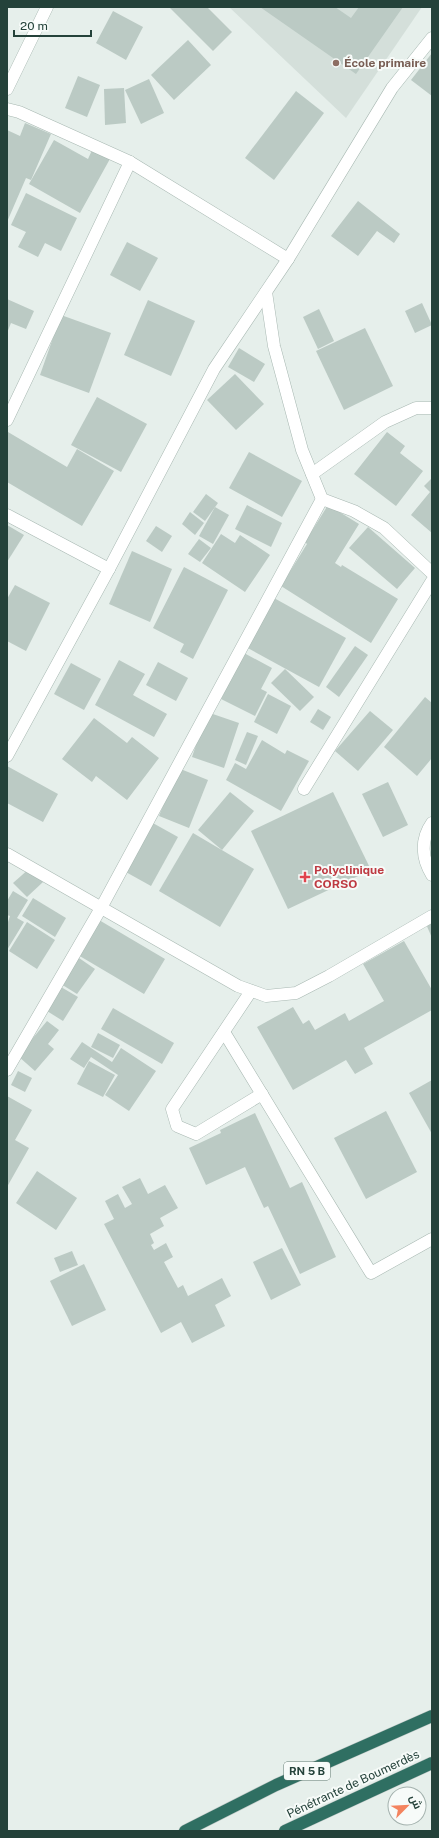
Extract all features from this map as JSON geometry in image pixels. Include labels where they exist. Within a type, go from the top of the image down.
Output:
[{"type":"highway","name":"RN 5 B","points":[[185,1831],[276,1785],[432,1716]]},
{"type":"highway","name":"Pénétrante de Boumerdès","points":[[285,1831],[432,1763]]},
{"type":"street","points":[[7,89],[47,7]]},
{"type":"street","points":[[7,756],[109,569],[214,370],[288,258],[392,88],[432,38]]},
{"type":"street","points":[[7,110],[19,112],[130,162],[288,258]]},
{"type":"street","points":[[7,420],[130,162]]},
{"type":"street","points":[[7,1070],[101,908],[322,500],[302,450],[274,346],[266,292]]},
{"type":"street","points":[[312,474],[385,422],[416,408],[432,408]]},
{"type":"street","points":[[322,500],[354,511],[384,528],[432,573]]},
{"type":"street","points":[[7,515],[109,569]]},
{"type":"street","points":[[304,789],[432,581]]},
{"type":"street","points":[[432,823],[428,828],[422,847],[426,865],[432,875]]},
{"type":"street","points":[[7,854],[238,986],[266,996],[296,993],[329,976],[432,916]]},
{"type":"street","points":[[251,991],[172,1108],[177,1126],[196,1134],[262,1094]]},
{"type":"street","points":[[224,1032],[371,1273],[432,1239]]},
{"type":"shaded area","name":"École primaire","points":[[229,7],[422,7],[346,118]]},
{"type":"building","points":[[169,7],[207,7],[232,32],[213,51]]},
{"type":"building","points":[[260,7],[335,7],[351,18],[359,7],[403,7],[356,74]]},
{"type":"building","points":[[113,11],[143,27],[126,60],[96,43]]},
{"type":"building","points":[[188,40],[211,65],[174,100],[151,75]]},
{"type":"building","points":[[432,53],[432,96],[411,80]]},
{"type":"building","points":[[78,76],[100,85],[87,117],[65,108]]},
{"type":"building","points":[[149,79],[164,113],[141,124],[125,90]]},
{"type":"building","points":[[124,88],[126,123],[105,125],[104,89]]},
{"type":"building","points":[[296,91],[324,113],[274,180],[245,158]]},
{"type":"building","points":[[25,123],[51,134],[31,180],[26,178],[7,222],[7,130],[20,136]]},
{"type":"building","points":[[54,140],[88,159],[93,148],[111,157],[80,213],[29,184]]},
{"type":"building","points":[[26,193],[77,218],[61,251],[45,243],[38,257],[18,247],[26,232],[11,225]]},
{"type":"building","points":[[358,201],[400,234],[394,243],[377,231],[358,256],[331,236]]},
{"type":"building","points":[[127,242],[158,258],[140,291],[110,275]]},
{"type":"building","points":[[7,299],[34,311],[26,329],[11,323],[7,333]]},
{"type":"building","points":[[148,300],[195,321],[171,376],[124,355]]},
{"type":"building","points":[[422,303],[432,325],[415,333],[405,311]]},
{"type":"building","points":[[319,309],[334,341],[318,349],[303,317]]},
{"type":"building","points":[[61,315],[111,333],[89,393],[40,375]]},
{"type":"building","points":[[365,328],[393,386],[344,410],[316,351]]},
{"type":"building","points":[[239,348],[265,364],[254,382],[228,367]]},
{"type":"building","points":[[235,374],[264,404],[236,430],[207,400]]},
{"type":"building","points":[[97,397],[147,424],[121,472],[71,445]]},
{"type":"building","points":[[8,432],[67,467],[77,449],[114,471],[82,526],[7,482]]},
{"type":"building","points":[[387,432],[405,446],[400,453],[423,471],[396,506],[354,474]]},
{"type":"building","points":[[249,452],[302,481],[282,517],[229,488]]},
{"type":"building","points":[[432,478],[432,533],[411,515],[430,492],[424,486]]},
{"type":"building","points":[[206,494],[218,503],[205,521],[193,512]]},
{"type":"building","points":[[247,505],[282,523],[271,547],[235,529]]},
{"type":"building","points":[[328,505],[359,524],[335,563],[341,567],[342,565],[398,599],[371,643],[281,586],[307,544],[305,542]]},
{"type":"building","points":[[215,507],[229,515],[213,544],[199,536]]},
{"type":"building","points":[[190,512],[204,523],[195,535],[182,524]]},
{"type":"building","points":[[7,525],[24,535],[7,562]]},
{"type":"building","points":[[156,526],[172,536],[162,552],[146,541]]},
{"type":"building","points":[[368,527],[415,568],[397,589],[349,548]]},
{"type":"building","points":[[221,534],[235,543],[240,535],[270,555],[245,592],[202,563]]},
{"type":"building","points":[[199,539],[211,548],[200,562],[188,554]]},
{"type":"building","points":[[132,551],[172,569],[150,622],[109,604]]},
{"type":"building","points":[[184,567],[228,590],[193,659],[180,652],[184,644],[153,628]]},
{"type":"building","points":[[15,585],[50,603],[26,651],[7,641],[7,599]]},
{"type":"building","points":[[274,598],[346,638],[319,687],[246,647]]},
{"type":"building","points":[[355,646],[368,655],[339,697],[326,687]]},
{"type":"building","points":[[244,653],[272,668],[261,689],[267,692],[255,716],[221,699]]},
{"type":"building","points":[[119,660],[145,674],[133,695],[167,714],[154,737],[95,705]]},
{"type":"building","points":[[158,662],[188,678],[176,701],[146,685]]},
{"type":"building","points":[[71,663],[101,679],[84,710],[54,694]]},
{"type":"building","points":[[285,669],[314,697],[300,711],[271,683]]},
{"type":"building","points":[[268,694],[291,706],[277,734],[254,722]]},
{"type":"building","points":[[425,697],[432,703],[432,758],[417,776],[384,747]]},
{"type":"building","points":[[318,709],[331,717],[323,730],[310,722]]},
{"type":"building","points":[[370,711],[393,730],[358,771],[335,751]]},
{"type":"building","points":[[207,712],[239,723],[224,768],[192,757]]},
{"type":"building","points":[[94,718],[127,743],[132,737],[159,758],[127,800],[96,776],[92,782],[62,759]]},
{"type":"building","points":[[247,732],[258,736],[246,765],[235,760]]},
{"type":"building","points":[[262,740],[285,754],[287,750],[309,761],[281,811],[226,780],[235,763],[246,769]]},
{"type":"building","points":[[7,766],[58,794],[43,822],[7,803]]},
{"type":"building","points":[[178,768],[208,780],[189,828],[159,816]]},
{"type":"building","points":[[388,782],[408,825],[383,837],[362,794]]},
{"type":"building","points":[[230,792],[254,811],[222,850],[198,830]]},
{"type":"building","points":[[333,792],[371,870],[288,909],[251,831]]},
{"type":"building","points":[[151,822],[178,837],[151,886],[124,871]]},
{"type":"building","points":[[193,833],[254,869],[220,927],[159,891]]},
{"type":"building","points":[[30,868],[43,882],[27,897],[13,883]]},
{"type":"building","points":[[13,891],[28,900],[17,918],[24,922],[7,950],[7,925],[10,916],[7,915],[7,901]]},
{"type":"building","points":[[33,898],[66,918],[55,937],[22,916]]},
{"type":"building","points":[[99,920],[165,959],[144,994],[78,955]]},
{"type":"building","points":[[432,921],[432,938],[426,924]]},
{"type":"building","points":[[27,922],[55,940],[37,969],[9,951]]},
{"type":"building","points":[[404,941],[432,990],[432,1010],[364,1048],[373,1064],[355,1074],[346,1060],[293,1090],[257,1027],[293,1007],[303,1024],[309,1020],[315,1030],[345,1013],[349,1021],[384,1001],[363,964]]},
{"type":"building","points":[[79,958],[95,969],[77,994],[61,984]]},
{"type":"building","points":[[61,987],[78,997],[63,1021],[47,1011]]},
{"type":"building","points":[[113,1008],[174,1043],[162,1064],[101,1029]]},
{"type":"building","points":[[47,1021],[59,1030],[48,1044],[54,1049],[35,1071],[18,1056]]},
{"type":"building","points":[[98,1033],[120,1045],[113,1058],[91,1047]]},
{"type":"building","points":[[82,1042],[112,1062],[121,1048],[156,1071],[129,1111],[105,1095],[118,1075],[91,1057],[84,1068],[70,1059]]},
{"type":"building","points":[[89,1061],[115,1075],[103,1097],[77,1084]]},
{"type":"building","points":[[18,1071],[32,1078],[25,1092],[11,1085]]},
{"type":"building","points":[[432,1080],[432,1134],[409,1093]]},
{"type":"building","points":[[7,1096],[32,1110],[15,1140],[29,1148],[7,1187]]},
{"type":"building","points":[[386,1111],[417,1172],[366,1199],[334,1138]]},
{"type":"building","points":[[255,1113],[290,1188],[302,1182],[336,1257],[300,1274],[268,1206],[264,1208],[245,1167],[206,1185],[189,1148],[221,1133],[220,1130]]},
{"type":"building","points":[[37,1171],[77,1198],[56,1230],[16,1203]]},
{"type":"building","points":[[140,1178],[148,1194],[165,1185],[178,1208],[160,1218],[164,1226],[150,1234],[154,1243],[151,1245],[154,1250],[166,1243],[173,1257],[164,1262],[178,1288],[183,1285],[188,1296],[222,1278],[231,1296],[215,1305],[225,1326],[192,1343],[181,1322],[161,1333],[104,1224],[114,1219],[105,1201],[118,1194],[125,1208],[132,1204],[122,1187]]},
{"type":"building","points":[[282,1248],[301,1285],[271,1300],[253,1262]]},
{"type":"building","points":[[72,1251],[78,1265],[60,1272],[54,1258]]},
{"type":"building","points":[[84,1264],[106,1310],[72,1326],[50,1281]]},
{"type":"place","name":"École primaire","points":[[336,63]]},
{"type":"place","name":"Polyclinique CORSO","points":[[305,877]]}]
